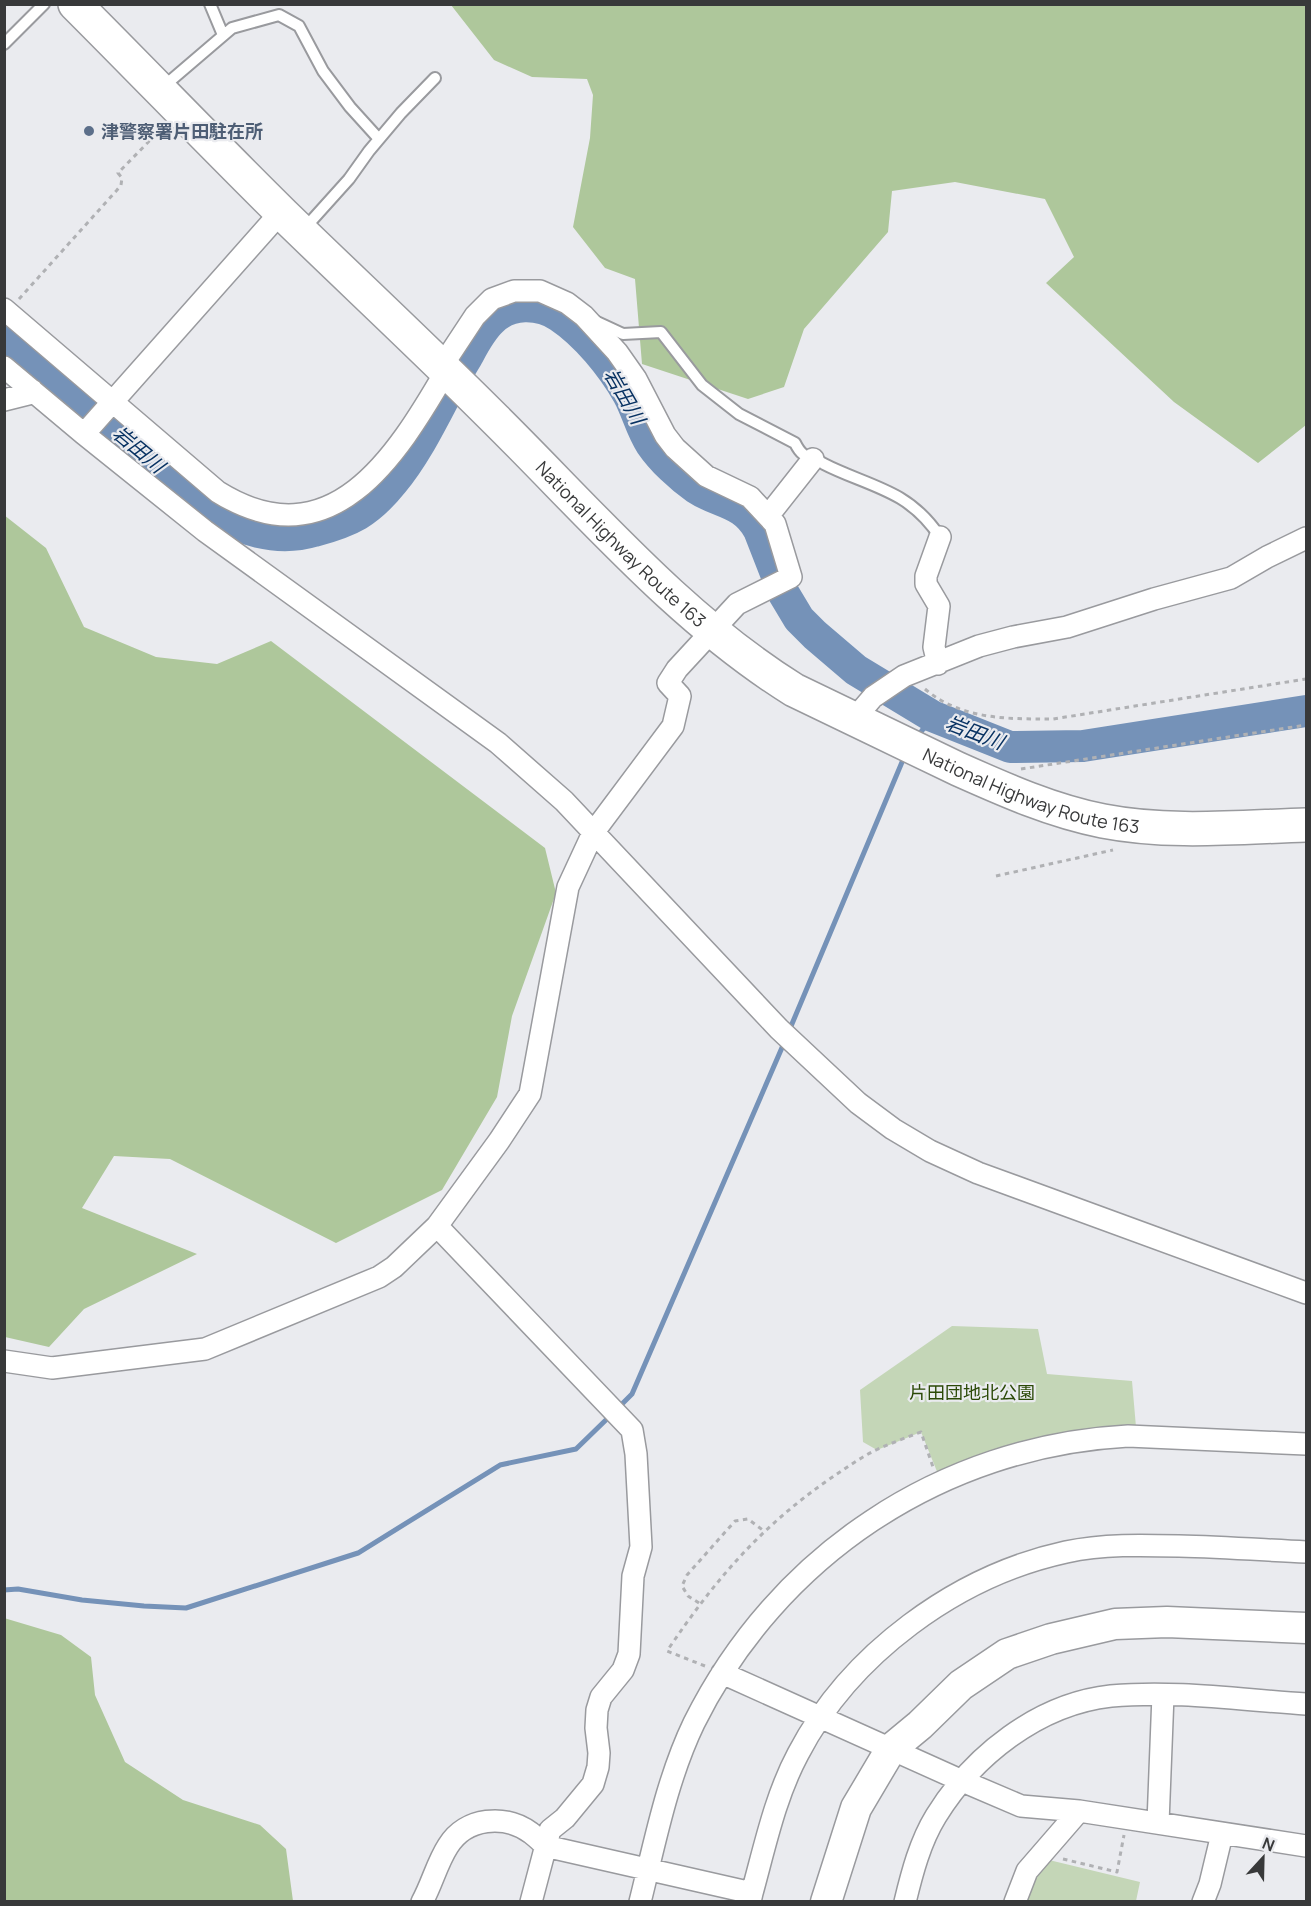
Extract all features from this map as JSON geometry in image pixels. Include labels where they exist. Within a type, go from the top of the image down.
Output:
[{"type":"highway","name":"National Highway Route 163","points":[[75,4],[291,221],[450,375],[622,547],[712,632],[794,690],[864,708],[996,786],[1057,809],[1102,821],[1140,827],[1188,830],[1306,825]]},
{"type":"street","points":[[86,432],[291,221]]},
{"type":"street","points":[[4,1361],[52,1368],[205,1349],[379,1277],[394,1267],[437,1226],[530,1094],[568,887],[593,833],[673,726],[680,696],[668,683],[677,669],[737,604],[791,577],[775,524],[768,516],[750,497],[706,476],[675,448],[665,435],[636,379],[604,337],[584,316],[567,303],[540,291],[527,290],[502,294],[483,306],[450,375],[410,431],[368,480],[348,496],[327,508],[294,515],[253,509],[218,492],[111,404],[6,310]]},
{"type":"street","points":[[4,367],[205,531],[498,743],[564,801],[801,1051],[858,1103],[893,1129],[930,1151],[978,1173],[1306,1293]]},
{"type":"street","points":[[4,400],[28,394],[32,390]]},
{"type":"street","points":[[768,516],[813,459]]},
{"type":"street","points":[[938,664],[934,647],[939,606],[926,584],[926,576],[940,537]]},
{"type":"street","points":[[864,708],[906,675],[978,646],[1067,627],[1176,592],[1231,578],[1306,538]]},
{"type":"street","points":[[437,1226],[632,1430],[636,1454],[641,1547],[633,1575],[629,1654],[623,1670],[601,1697],[597,1710],[598,1760],[593,1784],[565,1818],[550,1830],[531,1902]]},
{"type":"street","points":[[640,1902],[673,1774],[694,1724],[722,1673],[753,1629],[797,1581],[864,1525],[962,1472],[1045,1447],[1103,1438],[1150,1437],[1306,1444]]},
{"type":"street","points":[[422,1902],[448,1846],[467,1827],[493,1820],[503,1821],[530,1832],[545,1846],[648,1869],[751,1897],[780,1799],[797,1756],[819,1717],[861,1669],[899,1633],[949,1599],[1007,1570],[1066,1552],[1125,1546],[1306,1552]]},
{"type":"street","points":[[826,1902],[856,1808],[891,1749],[920,1725],[961,1685],[1007,1654],[1051,1639],[1115,1623],[1167,1622],[1306,1628]]},
{"type":"street","points":[[722,1673],[1021,1806],[1079,1811],[1306,1846]]},
{"type":"street","points":[[1158,1824],[1163,1695]]},
{"type":"street","points":[[905,1902],[926,1837],[935,1817],[960,1780],[1016,1731],[1072,1705],[1108,1697],[1163,1695],[1306,1704]]},
{"type":"street","points":[[1015,1902],[1027,1871],[1079,1811]]},
{"type":"street","points":[[1203,1902],[1210,1884],[1222,1834]]},
{"type":"lane","points":[[4,44],[44,4]]},
{"type":"lane","points":[[210,4],[223,35]]},
{"type":"lane","points":[[170,99],[223,35],[232,28],[279,15],[299,26],[323,71],[379,140]]},
{"type":"lane","points":[[291,221],[349,179],[401,113],[435,78]]},
{"type":"lane","points":[[584,316],[623,334],[660,332],[702,385],[739,414],[795,443],[803,454],[822,462],[837,472],[863,480],[903,500],[932,526],[940,537]]},
{"type":"path","points":[[6,310],[121,185],[122,178],[118,174],[170,99]]},
{"type":"path","points":[[906,675],[928,693],[949,705],[980,715],[1012,719],[1053,719],[1306,680]]},
{"type":"path","points":[[996,786],[1005,775],[1016,770],[1306,726]]},
{"type":"path","points":[[722,1673],[667,1651],[699,1603],[722,1574],[764,1531],[815,1489],[854,1462],[921,1432],[939,1483]]},
{"type":"path","points":[[699,1603],[688,1596],[682,1586],[687,1575],[735,1521],[748,1519],[764,1531]]},
{"type":"path","points":[[1041,1854],[1117,1872],[1127,1819]]},
{"type":"green space","points":[[451,5],[1306,5],[1306,425],[1258,463],[1174,402],[1046,283],[1074,257],[1045,199],[955,182],[892,191],[888,232],[804,329],[784,387],[748,399],[642,364],[635,279],[605,268],[573,227],[590,138],[593,95],[587,79],[532,77],[494,60]]},
{"type":"green space","points":[[4,515],[46,548],[84,627],[156,657],[217,664],[271,641],[545,848],[556,893],[512,1016],[497,1097],[442,1190],[336,1243],[170,1159],[114,1156],[82,1208],[197,1254],[84,1309],[49,1347],[5,1337]]},
{"type":"green space","name":"片田団地北公園","points":[[952,1326],[1038,1329],[1047,1374],[1132,1381],[1136,1427],[938,1474],[921,1432],[877,1450],[863,1442],[860,1390]]},
{"type":"green space","points":[[4,1618],[61,1635],[91,1657],[95,1695],[125,1762],[183,1800],[260,1825],[286,1849],[293,1901],[5,1901]]},
{"type":"green space","points":[[1049,1860],[1140,1882],[1136,1901],[1025,1902],[1035,1876]]},
{"type":"waterway","name":"岩田川","points":[[4,336],[207,509],[245,528],[286,535],[314,531],[349,519],[375,501],[393,482],[414,453],[475,342],[488,324],[499,314],[516,307],[543,309],[569,323],[606,362],[628,394],[655,450],[666,462],[696,488],[738,508],[753,521],[759,530],[784,594],[799,619],[856,670],[932,716],[1010,747],[1083,746],[1306,711]]},
{"type":"waterway","points":[[921,732],[932,716]]},
{"type":"waterway","points":[[789,1031],[905,755]]},
{"type":"waterway","points":[[617,1409],[632,1394],[784,1043]]},
{"type":"waterway","points":[[4,1590],[18,1589],[82,1600],[186,1608],[358,1553],[500,1465],[576,1449],[610,1416]]},
{"type":"place","name":"津警察署片田駐在所","points":[[89,131]]}]
